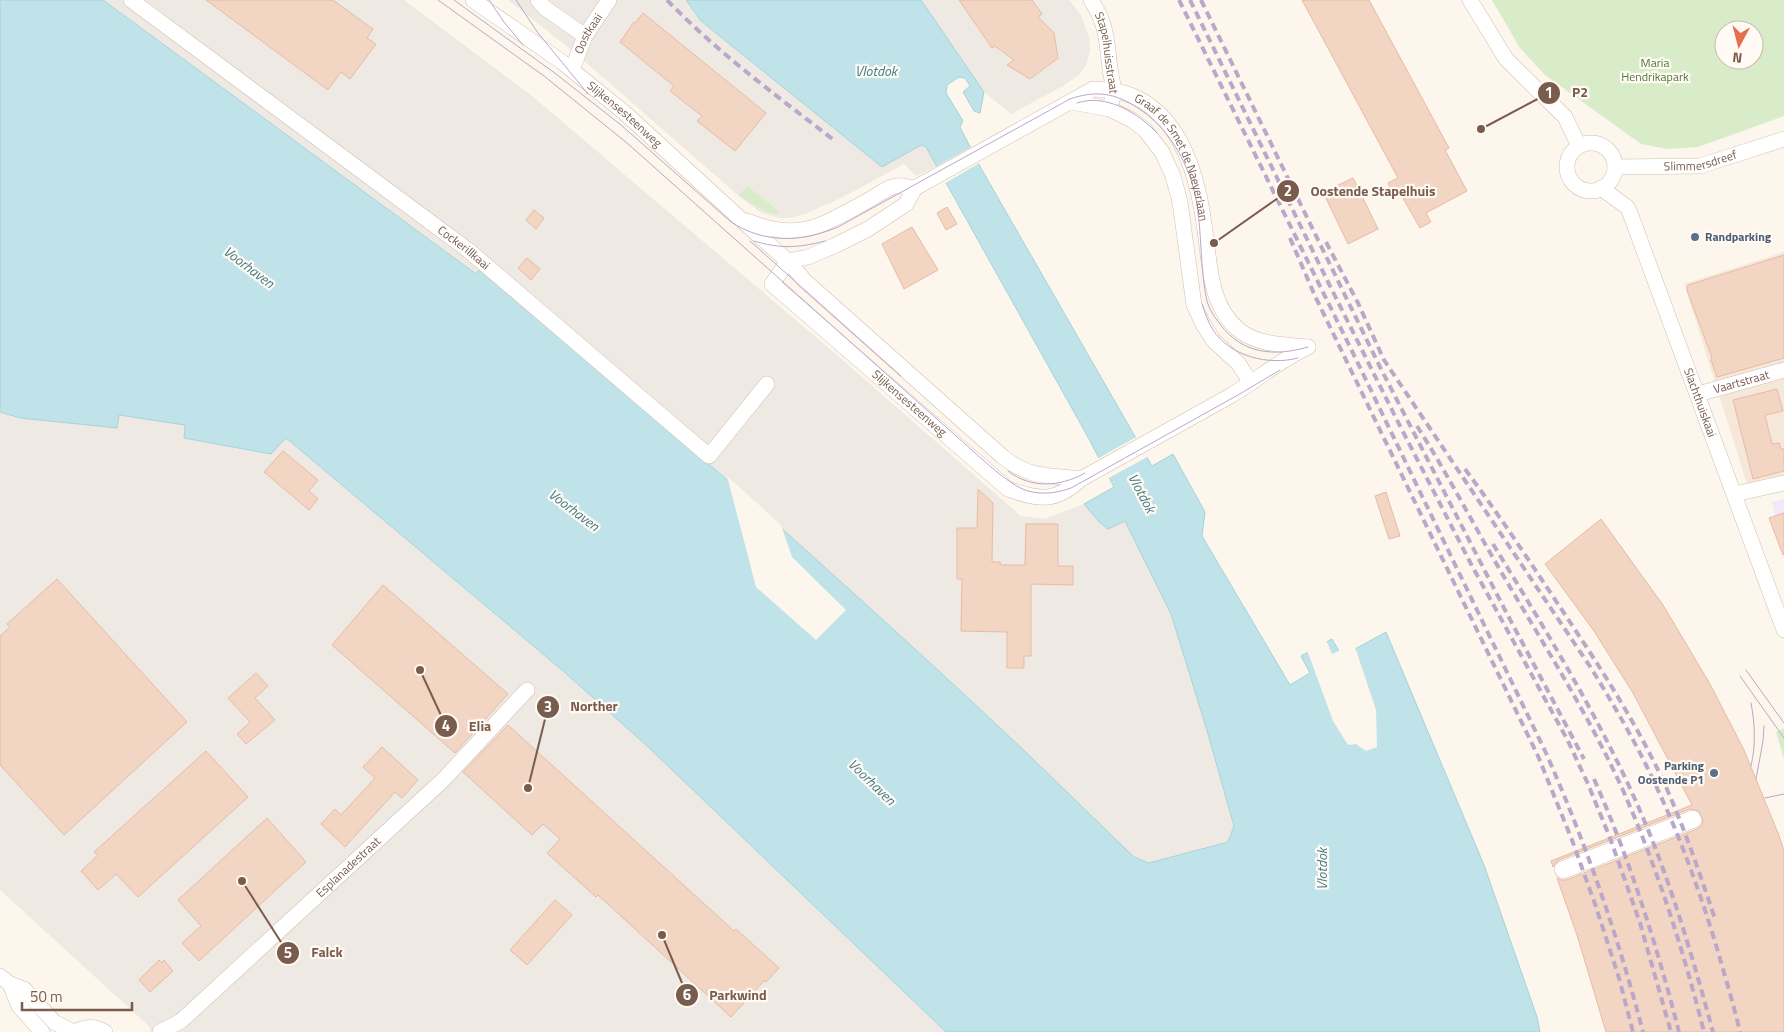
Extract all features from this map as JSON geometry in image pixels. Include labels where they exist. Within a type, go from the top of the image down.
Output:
[{"type":"street","name":"Cockerillkaai","points":[[131,0],[468,250],[709,456],[767,384]]},
{"type":"street","name":"Slijkensesteenweg","points":[[474,0],[572,70],[626,114],[788,261],[805,281],[1014,466],[1030,473],[1045,476],[1081,479]]},
{"type":"street","points":[[538,0],[585,36]]},
{"type":"street","name":"Oostkaai","points":[[572,70],[585,36],[609,0]]},
{"type":"street","name":"Stapelhuisstraat","points":[[1091,0],[1101,17],[1108,42],[1114,96],[1110,108]]},
{"type":"street","points":[[1470,0],[1506,59],[1565,116],[1579,146]]},
{"type":"street","name":"Graaf de Smet de Naeyerlaan","points":[[788,261],[808,257],[868,229],[906,204],[915,188],[1093,89],[1113,90],[1136,97],[1156,109],[1171,126],[1180,144],[1193,173],[1204,224],[1214,292],[1223,311],[1238,330],[1256,340],[1310,350]]},
{"type":"street","name":"Graaf de Smet de Naeyerlaan","points":[[1071,102],[1110,108],[1132,120],[1145,130],[1162,152],[1173,176],[1180,202],[1194,305],[1203,324],[1214,340],[1238,363],[1251,383]]},
{"type":"street","name":"Slimmersdreef","points":[[1615,167],[1700,166],[1783,139]]},
{"type":"street","points":[[1592,143],[1600,145],[1611,153],[1615,167],[1613,177],[1602,188],[1593,191],[1584,190],[1576,185],[1570,178],[1567,170],[1568,160],[1572,152],[1579,146],[1592,143]]},
{"type":"street","name":"Graaf de Smet de Naeyerlaan","points":[[740,218],[762,227],[799,231],[825,223],[895,186],[915,188]]},
{"type":"street","name":"Slachthuiskaai","points":[[1602,188],[1627,207],[1735,494],[1780,605],[1784,630]]},
{"type":"street","name":"Slijkensesteenweg","points":[[788,261],[772,284],[1008,490],[1030,497],[1054,497],[1071,488],[1081,479],[1310,350]]},
{"type":"street","name":"Vaartstraat","points":[[1698,394],[1784,370]]},
{"type":"street","points":[[1735,494],[1784,483]]},
{"type":"street","name":"Esplanadestraat","points":[[160,1032],[182,1021],[443,780],[528,690]]},
{"type":"street","points":[[1693,818],[1694,820],[1587,861],[1563,871],[1562,868],[1693,818]]},
{"type":"street","points":[[5,980],[19,1006],[42,1032]]},
{"type":"street","points":[[5,980],[24,989],[54,1022],[74,1032],[85,1027],[98,1028],[105,1032]]},
{"type":"shaded area","points":[[103,0],[404,0],[532,96],[831,350],[1021,516],[1044,519],[1084,504],[1099,522],[1125,521],[1171,614],[1234,826],[1228,842],[1149,863],[1134,857],[982,711],[883,620],[709,463],[483,266],[476,274]]},
{"type":"shaded area","points":[[508,0],[686,0],[701,21],[882,167],[921,145],[926,147],[937,166],[916,176],[904,164],[845,196],[805,214],[790,218],[779,218],[760,212],[740,197],[574,52]]},
{"type":"shaded area","points":[[921,0],[1069,0],[1081,15],[1089,36],[1090,51],[1086,65],[1080,74],[1063,86],[1011,114],[984,92]]},
{"type":"shaded area","points":[[1784,252],[1784,475],[1747,484],[1684,284]]},
{"type":"shaded area","points":[[0,412],[20,418],[116,428],[118,415],[185,425],[184,438],[286,438],[562,670],[646,745],[946,1032],[150,1032],[150,1027],[0,890]]},
{"type":"shaded area","points":[[1784,499],[1784,559],[1769,518],[1775,516],[1772,502]]},
{"type":"green space","name":"Maria Hendrikapark","points":[[1492,0],[1784,0],[1784,116],[1698,147],[1667,149],[1641,144],[1545,75],[1520,48]]},
{"type":"green space","points":[[747,186],[775,208],[780,215],[759,208],[739,195]]},
{"type":"green space","points":[[1784,728],[1784,759],[1776,732]]},
{"type":"water","points":[[0,0],[103,0],[476,274],[483,265],[920,653],[1134,857],[1149,863],[1228,842],[1234,826],[1171,614],[1125,521],[1108,529],[1099,522],[1084,504],[1114,487],[926,147],[921,145],[882,167],[701,21],[686,0],[921,0],[984,92],[980,113],[974,111],[963,92],[970,86],[965,78],[959,77],[947,85],[946,93],[963,121],[960,127],[982,170],[1152,466],[1173,454],[1205,512],[1202,536],[1290,685],[1310,673],[1301,656],[1332,639],[1342,656],[1386,632],[1484,865],[1537,1017],[1540,1032],[946,1032],[646,745],[562,670],[286,438],[271,454],[184,438],[185,425],[119,415],[117,428],[20,418],[0,412]]},
{"type":"pier","points":[[973,146],[981,162],[944,184],[935,167]]},
{"type":"pier","points":[[1138,436],[1149,456],[1107,479],[1097,459]]},
{"type":"pier","points":[[727,476],[781,525],[792,557],[846,610],[816,640],[756,587]]},
{"type":"pier","points":[[1326,640],[1332,654],[1341,650],[1343,653],[1355,647],[1376,710],[1377,747],[1366,751],[1356,744],[1348,745],[1333,721],[1307,650]]},
{"type":"building","points":[[206,0],[333,0],[373,29],[367,38],[376,44],[350,79],[341,72],[328,90]]},
{"type":"building","points":[[959,0],[1032,0],[1042,14],[1038,17],[1054,33],[1058,58],[1030,79],[1007,65],[1014,60],[995,46],[992,48]]},
{"type":"building","points":[[1302,0],[1369,0],[1449,148],[1445,150],[1467,191],[1426,213],[1431,222],[1420,228],[1400,193],[1394,196],[1388,183],[1398,178]]},
{"type":"building","points":[[643,13],[766,113],[735,151],[697,121],[702,116],[670,91],[674,86],[620,42]]},
{"type":"building","points":[[1353,178],[1378,229],[1348,244],[1323,192]]},
{"type":"building","points":[[947,207],[957,224],[946,230],[937,213]]},
{"type":"building","points":[[534,210],[544,218],[536,229],[526,220]]},
{"type":"building","points":[[912,227],[938,270],[904,289],[882,244]]},
{"type":"building","points":[[1784,255],[1784,358],[1717,377],[1687,290],[1688,285]]},
{"type":"building","points":[[527,258],[540,269],[531,280],[518,268]]},
{"type":"building","points":[[1777,389],[1783,411],[1765,415],[1772,444],[1779,443],[1781,449],[1784,449],[1784,471],[1753,479],[1733,400]]},
{"type":"building","points":[[283,451],[318,480],[309,491],[318,499],[309,510],[264,472]]},
{"type":"building","points":[[978,489],[993,503],[992,562],[1000,562],[1001,565],[1025,565],[1026,524],[1058,524],[1058,566],[1073,566],[1073,585],[1031,584],[1031,656],[1024,656],[1024,668],[1007,668],[1007,632],[961,631],[962,579],[957,579],[957,528],[977,528]]},
{"type":"building","points":[[1386,492],[1400,536],[1389,539],[1375,496]]},
{"type":"building","points":[[1784,513],[1784,554],[1783,555],[1769,518]]},
{"type":"building","points":[[1601,519],[1663,605],[1710,684],[1744,750],[1778,833],[1784,850],[1784,1032],[1606,1032],[1577,935],[1557,878],[1566,880],[1697,829],[1702,825],[1703,820],[1699,811],[1690,809],[1559,860],[1553,867],[1551,861],[1692,805],[1633,693],[1594,631],[1545,564]]},
{"type":"building","points":[[57,579],[187,722],[64,835],[0,765],[0,636],[10,627],[7,624]]},
{"type":"building","points":[[383,585],[508,694],[455,753],[332,645]]},
{"type":"building","points":[[256,673],[268,686],[255,698],[275,720],[246,744],[237,734],[250,722],[228,698]]},
{"type":"building","points":[[508,725],[734,931],[736,929],[779,968],[766,982],[765,980],[731,1017],[598,895],[596,897],[547,853],[560,839],[543,824],[532,835],[463,772]]},
{"type":"building","points":[[382,747],[418,780],[402,798],[395,792],[345,847],[321,824],[335,809],[341,815],[375,778],[363,767]]},
{"type":"building","points":[[206,751],[248,797],[138,897],[116,874],[98,890],[81,871],[98,855],[94,852]]},
{"type":"building","points":[[267,818],[306,862],[199,961],[182,943],[201,926],[178,900]]},
{"type":"building","points":[[555,900],[572,915],[527,965],[510,950]]},
{"type":"building","points":[[159,960],[162,963],[164,960],[173,971],[150,992],[139,980]]},
{"type":"tram line","points":[[438,0],[544,76],[627,143],[981,458],[1020,488],[1045,493],[1071,488],[1280,370]]},
{"type":"tram line","points":[[454,0],[556,74],[621,125],[731,222],[744,229],[770,237],[797,238],[811,236],[838,227],[1070,99],[1088,94],[1105,94],[1121,99],[1147,114],[1163,129],[1176,147],[1186,167],[1197,207],[1207,301],[1218,322],[1238,342],[1249,347],[1271,352],[1283,352],[1308,347]]},
{"type":"tram line","points":[[489,0],[523,45]]},
{"type":"tram line","points":[[516,0],[538,33],[588,94]]},
{"type":"tram line","points":[[1077,103],[1099,101],[1121,107],[1141,118],[1157,133]]},
{"type":"tram line","points":[[750,241],[901,376]]},
{"type":"tram line","points":[[754,241],[789,247],[825,241]]},
{"type":"tram line","points":[[1202,304],[1213,330],[1220,339],[1239,352],[1262,360],[1274,361],[1298,358]]},
{"type":"tram line","points":[[1008,471],[1026,481],[1046,484],[1066,481],[1085,473]]},
{"type":"tram line","points":[[1746,670],[1784,723]]},
{"type":"tram line","points":[[1740,676],[1784,738]]},
{"type":"tram line","points":[[1751,703],[1754,734],[1751,766]]},
{"type":"tram line","points":[[1756,779],[1764,726]]},
{"type":"tram line","points":[[1765,798],[1784,794]]},
{"type":"railway","points":[[667,0],[727,56],[835,141]]},
{"type":"railway","points":[[1179,0],[1352,351],[1546,753],[1575,821],[1600,891],[1623,961],[1643,1032]]},
{"type":"railway","points":[[1190,0],[1399,424],[1471,564],[1568,741],[1610,838],[1640,923],[1671,1032]]},
{"type":"railway","points":[[1201,0],[1380,367],[1584,759]]},
{"type":"railway","points":[[1290,238],[1315,296],[1538,756],[1572,840],[1595,904],[1619,978],[1633,1032]]},
{"type":"railway","points":[[1326,242],[1358,303],[1384,360],[1591,668],[1642,757],[1675,828],[1706,912],[1740,1032]]},
{"type":"railway","points":[[1417,426],[1579,705],[1622,788],[1647,848],[1668,909],[1704,1032]]},
{"type":"railway","points":[[1465,469],[1586,646],[1642,739],[1680,819],[1715,919]]},
{"type":"railway","points":[[1493,544],[1588,706],[1638,806],[1680,918],[1713,1032]]},
{"type":"railway","points":[[1594,779],[1642,904],[1679,1032]]},
{"type":"place","name":"P2","points":[[1481,129]]},
{"type":"place","name":"Randparking","points":[[1695,237]]},
{"type":"place","name":"Oostende Stapelhuis","points":[[1214,243]]},
{"type":"place","name":"Elia","points":[[420,670]]},
{"type":"place","name":"Parking Oostende P1","points":[[1714,773]]},
{"type":"place","name":"Norther","points":[[528,788]]},
{"type":"place","name":"Falck","points":[[242,881]]},
{"type":"place","name":"Parkwind","points":[[662,935]]},
{"type":"water label","name":"Vlotdok","points":[[876,71]]},
{"type":"water label","name":"Voorhaven","points":[[249,267]]},
{"type":"water label","name":"Vlotdok","points":[[1142,493]]},
{"type":"water label","name":"Voorhaven","points":[[574,510]]},
{"type":"water label","name":"Voorhaven","points":[[872,782]]},
{"type":"water label","name":"Vlotdok","points":[[1322,869]]}]
